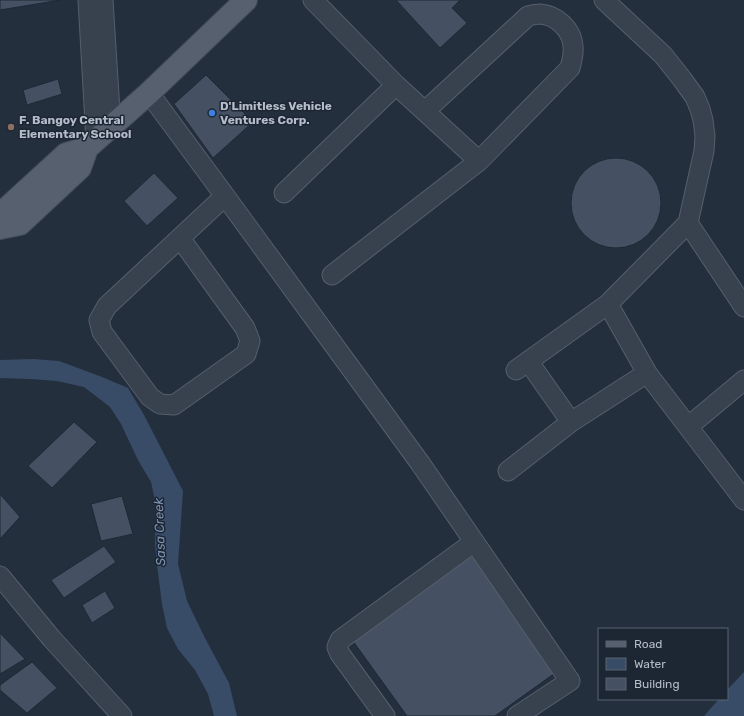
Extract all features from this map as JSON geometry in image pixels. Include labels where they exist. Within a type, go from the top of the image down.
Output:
[{"type":"main road","points":[[5,217],[66,154],[98,138],[149,93],[246,0]]},
{"type":"street","points":[[88,0],[98,138]]},
{"type":"street","points":[[98,138],[103,0]]},
{"type":"street","points":[[313,0],[396,85],[479,161]]},
{"type":"street","points":[[571,422],[522,365],[608,304],[688,223],[704,151],[705,136],[703,120],[695,97],[663,55],[604,0]]},
{"type":"street","points":[[332,275],[479,161],[570,68],[574,57],[573,45],[569,34],[561,22],[552,16],[539,14],[528,16],[425,111]]},
{"type":"street","points":[[284,193],[396,85]]},
{"type":"street","points":[[149,93],[226,196],[420,463],[570,681],[516,716]]},
{"type":"street","points":[[180,238],[245,328],[250,341],[246,354],[174,405],[160,404],[150,396],[102,332],[99,320],[107,306],[180,238],[226,196]]},
{"type":"street","points":[[688,223],[744,308]]},
{"type":"street","points":[[608,304],[647,373],[689,426],[744,500]]},
{"type":"street","points":[[508,471],[571,422],[647,373]]},
{"type":"street","points":[[689,426],[744,380]]},
{"type":"street","points":[[385,716],[340,654],[337,647],[340,640],[474,542]]},
{"type":"street","points":[[0,576],[52,639],[122,716]]},
{"type":"water","name":"Sasa Creek","points":[[33,359],[59,361],[128,388],[144,415],[183,491],[178,564],[187,601],[229,683],[237,716],[214,716],[208,694],[195,670],[178,649],[167,628],[157,565],[155,544],[156,505],[151,482],[138,460],[121,424],[110,407],[84,387],[57,381],[0,378],[0,360]]},
{"type":"water","points":[[744,672],[744,716],[704,716],[718,700],[728,700],[728,689]]},
{"type":"building","points":[[0,0],[61,0],[0,10]]},
{"type":"building","points":[[396,0],[460,0],[452,8],[467,23],[440,48]]},
{"type":"building","name":"D'Limitless Vehicle Ventures Corp.","points":[[206,75],[253,122],[213,158],[174,104]]},
{"type":"building","points":[[58,79],[62,94],[27,105],[23,90]]},
{"type":"building","points":[[616,158],[633,161],[648,171],[658,186],[661,203],[658,220],[648,235],[633,245],[616,248],[599,245],[584,235],[574,220],[571,203],[574,186],[584,171],[599,161]]},
{"type":"building","points":[[154,173],[178,198],[147,226],[124,201]]},
{"type":"building","points":[[74,422],[97,442],[52,488],[28,466]]},
{"type":"building","points":[[0,494],[20,517],[0,539]]},
{"type":"building","points":[[122,496],[133,534],[101,541],[91,504]]},
{"type":"building","points":[[104,546],[116,562],[64,598],[51,580]]},
{"type":"building","points":[[470,553],[555,673],[495,716],[407,716],[350,637]]},
{"type":"building","points":[[105,591],[115,608],[92,623],[82,605]]},
{"type":"building","points":[[0,633],[25,659],[0,674]]},
{"type":"building","points":[[32,662],[57,688],[27,713],[0,690],[0,685]]},
{"type":"place","name":"D'Limitless Vehicle Ventures Corp.","points":[[212,113]]},
{"type":"place","name":"F. Bangoy Central Elementary School","points":[[11,127]]}]
